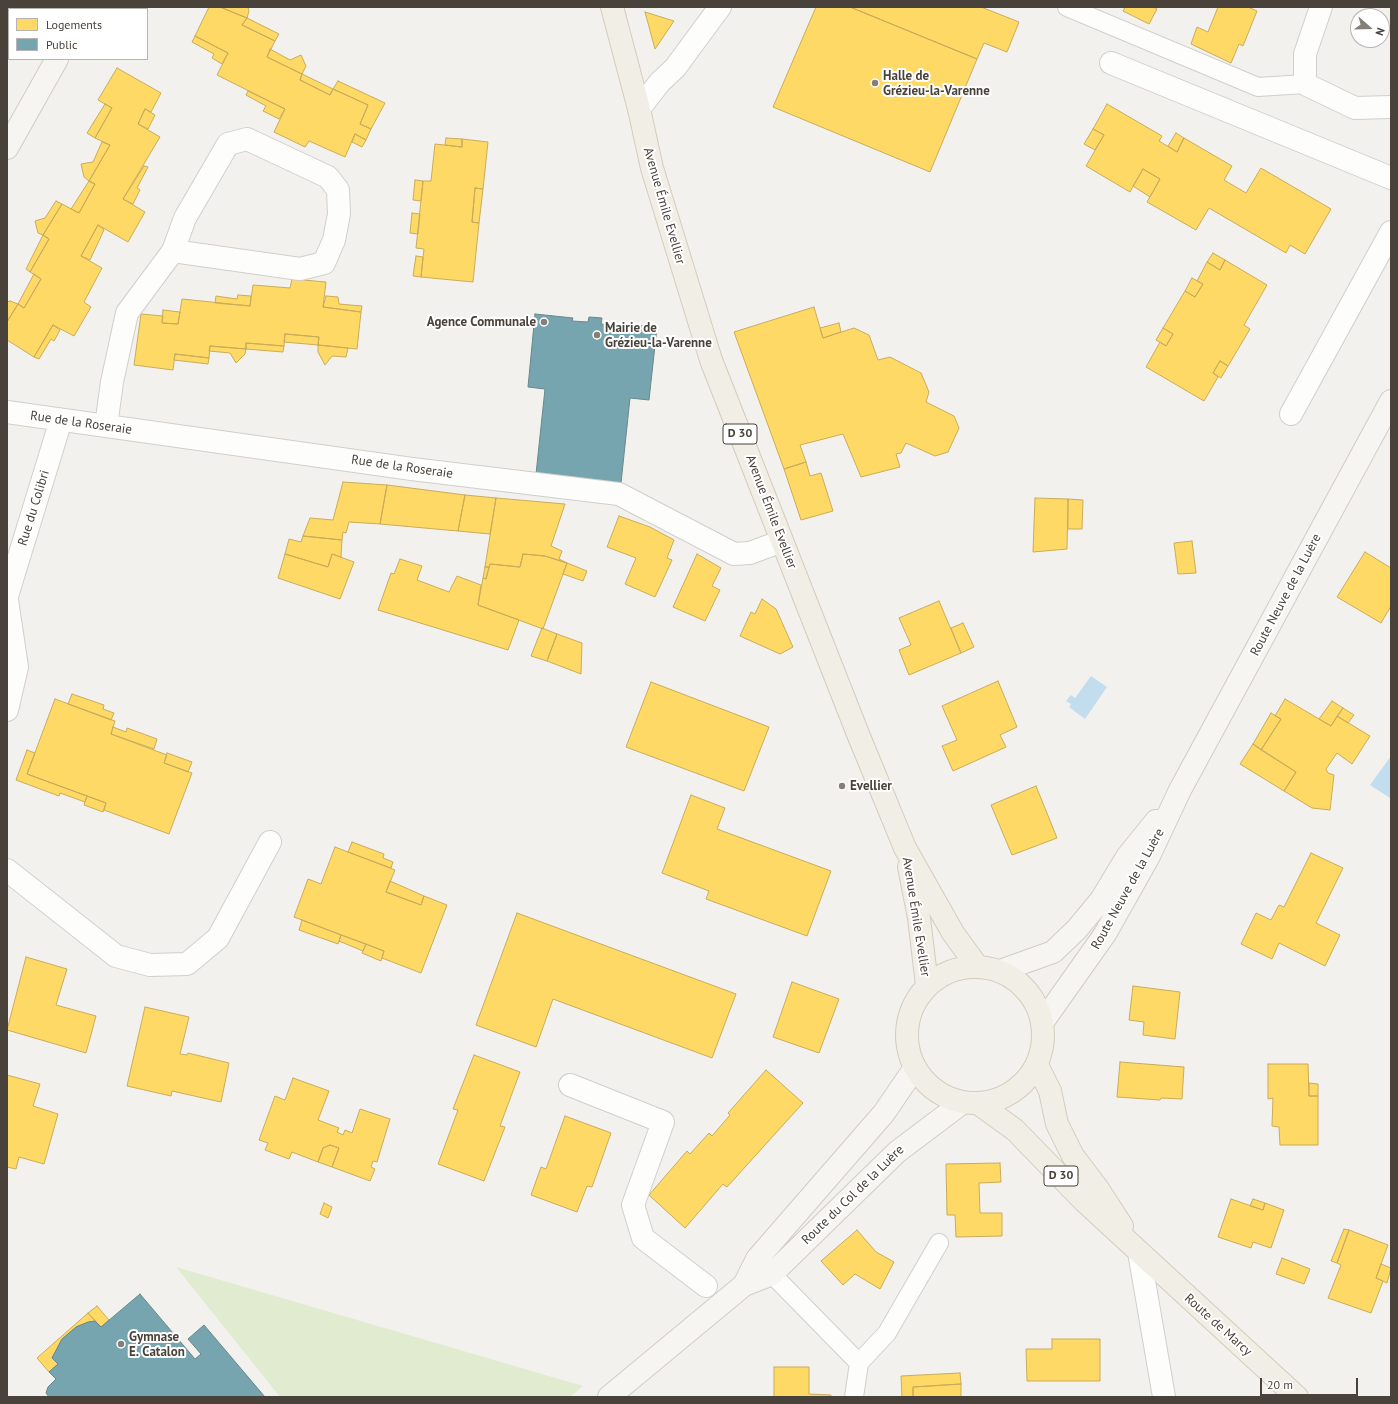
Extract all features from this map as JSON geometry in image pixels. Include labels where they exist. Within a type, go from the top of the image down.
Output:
[{"type":"main road","name":"Avenue Émile Evellier","points":[[612,7],[639,109],[652,168],[708,353],[858,734],[905,848],[953,933],[977,966]]},
{"type":"main road","name":"Avenue Émile Evellier","points":[[905,848],[918,918],[927,985]]},
{"type":"main road","points":[[977,966],[1000,971],[1020,983],[1034,1001],[1042,1023],[1042,1044],[1037,1065],[1023,1084],[1003,1098],[970,1103],[943,1096],[927,1084],[914,1069],[906,1040],[910,1010],[927,985],[950,970],[977,966]]},
{"type":"main road","name":"Route de Marcy","points":[[1037,1065],[1050,1091],[1057,1124],[1073,1156],[1098,1189],[1139,1252]]},
{"type":"main road","name":"Route de Marcy","points":[[970,1103],[1015,1130],[1084,1201],[1297,1397]]},
{"type":"street","points":[[639,109],[660,82],[675,68],[720,7]]},
{"type":"street","points":[[1321,7],[1305,54],[1305,84],[1355,108],[1391,107]]},
{"type":"street","points":[[7,148],[56,60]]},
{"type":"street","points":[[1111,63],[1391,178]]},
{"type":"street","points":[[106,426],[112,382],[127,313],[173,251],[185,218],[228,144],[247,138],[328,177],[338,190],[340,214],[334,240],[324,263],[300,269],[173,251]]},
{"type":"street","points":[[1291,414],[1391,232]]},
{"type":"street","name":"Route Neuve de la Luère","points":[[1042,1023],[1113,921],[1149,856],[1180,790],[1391,400]]},
{"type":"street","name":"Rue de la Roseraie","points":[[7,412],[412,469],[619,494],[734,554],[750,553],[782,541]]},
{"type":"street","name":"Rue du Colibri","points":[[7,596],[61,420]]},
{"type":"street","points":[[7,600],[17,667],[7,710]]},
{"type":"street","name":"Route Neuve de la Luère","points":[[1000,971],[1053,952],[1077,929],[1101,900],[1127,857],[1180,790]]},
{"type":"street","points":[[7,870],[116,956],[150,965],[187,964],[218,938],[270,842]]},
{"type":"street","name":"Route du Col de la Luère","points":[[744,1285],[757,1259],[884,1113],[914,1069]]},
{"type":"street","points":[[570,1085],[663,1122],[633,1205],[643,1238],[706,1286]]},
{"type":"street","name":"Route du Col de la Luère","points":[[609,1397],[744,1285],[772,1274],[897,1152],[970,1103]]},
{"type":"street","points":[[1139,1252],[1164,1397]]},
{"type":"lane","points":[[1067,7],[1258,87],[1305,84]]},
{"type":"lane","points":[[854,1397],[859,1363],[888,1333],[939,1243]]},
{"type":"lane","points":[[757,1259],[859,1363]]},
{"type":"green space","points":[[176,1267],[583,1386],[570,1397],[280,1397]]},
{"type":"water","points":[[1091,676],[1107,687],[1085,719],[1069,707],[1071,704],[1066,701],[1071,695],[1075,698]]},
{"type":"water","points":[[1391,756],[1391,796],[1390,798],[1370,785]]},
{"type":"building: Logements","points":[[7,7],[37,7],[8,8],[7,24]]},
{"type":"building: Logements","points":[[209,7],[220,7],[247,18],[242,25],[275,41],[267,57],[302,74],[300,80],[330,95],[333,89],[368,105],[360,124],[371,129],[366,140],[355,134],[345,157],[309,141],[305,147],[274,132],[285,109],[217,75],[228,53],[195,36]]},
{"type":"building: Logements","points":[[220,7],[248,7],[249,11],[247,18]]},
{"type":"building: Logements","name":"Halle de Grézieu-la-Varenne","points":[[816,7],[850,7],[977,59],[930,172],[773,107]]},
{"type":"building: Logements","points":[[850,7],[981,7],[1019,22],[1007,52],[984,43],[977,59]]},
{"type":"building: Logements","points":[[1125,7],[1153,7],[1157,9],[1149,24],[1123,11]]},
{"type":"building: Logements","points":[[1218,7],[1248,7],[1257,11],[1243,46],[1239,44],[1231,63],[1191,44],[1197,27],[1208,32]]},
{"type":"building: Logements","points":[[645,12],[674,21],[655,49]]},
{"type":"building: Logements","points":[[247,18],[279,34],[275,41],[242,25]]},
{"type":"building: Logements","points":[[195,36],[228,53],[222,64],[212,58],[214,54],[192,42]]},
{"type":"building: Logements","points":[[270,49],[290,60],[301,55],[306,66],[302,74],[267,57]]},
{"type":"building: Logements","points":[[117,68],[161,93],[151,112],[145,109],[138,124],[160,137],[123,199],[145,212],[128,242],[98,225],[81,256],[102,268],[84,302],[91,307],[74,336],[53,325],[34,357],[7,340],[7,322],[18,304],[24,308],[41,279],[30,272],[49,239],[43,235],[62,204],[79,213],[95,184],[89,181],[110,145],[95,138],[112,108],[98,100]]},
{"type":"building: Logements","points":[[302,74],[333,89],[330,95],[300,80]]},
{"type":"building: Logements","points":[[338,81],[385,103],[371,129],[360,124],[368,105],[333,89]]},
{"type":"building: Logements","points":[[248,91],[285,109],[279,119],[263,111],[266,106],[246,95]]},
{"type":"building: Logements","points":[[105,104],[112,108],[95,138],[87,133]]},
{"type":"building: Logements","points":[[1107,104],[1162,136],[1159,141],[1177,152],[1184,138],[1232,166],[1224,180],[1246,193],[1261,168],[1331,209],[1305,254],[1290,245],[1286,253],[1209,208],[1196,230],[1147,202],[1160,179],[1143,169],[1130,192],[1086,166],[1104,135],[1093,129]]},
{"type":"building: Logements","points":[[145,109],[155,115],[148,129],[138,124]]},
{"type":"building: Logements","points":[[1093,129],[1104,135],[1095,150],[1084,144]]},
{"type":"building: Logements","points":[[1176,133],[1184,138],[1177,152],[1168,146]]},
{"type":"building: Logements","points":[[355,134],[366,140],[362,147],[352,142]]},
{"type":"building: Logements","points":[[446,138],[462,139],[462,147],[445,145]]},
{"type":"building: Logements","points":[[462,139],[488,142],[483,189],[475,188],[472,222],[479,223],[473,282],[421,277],[424,249],[416,248],[423,181],[431,181],[435,144],[462,147]]},
{"type":"building: Logements","points":[[102,142],[110,145],[89,181],[84,177],[81,164],[93,162]]},
{"type":"building: Logements","points":[[144,166],[148,167],[137,188],[140,190],[133,204],[123,199]]},
{"type":"building: Logements","points":[[1143,169],[1160,179],[1150,197],[1133,186]]},
{"type":"building: Logements","points":[[415,180],[423,181],[421,201],[413,200]]},
{"type":"building: Logements","points":[[89,181],[95,184],[79,213],[71,209]]},
{"type":"building: Logements","points":[[475,188],[483,189],[479,223],[472,222]]},
{"type":"building: Logements","points":[[56,201],[62,204],[43,235],[38,233],[35,221],[45,218]]},
{"type":"building: Logements","points":[[412,213],[420,214],[418,234],[410,233]]},
{"type":"building: Logements","points":[[98,225],[104,230],[90,260],[81,256]]},
{"type":"building: Logements","points":[[43,235],[49,239],[30,272],[26,269]]},
{"type":"building: Logements","points":[[1213,253],[1225,260],[1220,270],[1207,262]]},
{"type":"building: Logements","points":[[416,256],[423,257],[421,277],[413,276]]},
{"type":"building: Logements","points":[[1225,260],[1267,285],[1244,325],[1250,329],[1228,366],[1220,361],[1213,373],[1218,377],[1204,401],[1146,367],[1160,342],[1166,346],[1173,334],[1163,328],[1185,291],[1195,297],[1203,284],[1197,281],[1207,262],[1220,270]]},
{"type":"building: Logements","points":[[34,274],[41,279],[24,308],[18,304]]},
{"type":"building: Logements","points":[[1192,278],[1203,284],[1195,297],[1185,291]]},
{"type":"building: Logements","points":[[292,279],[326,282],[323,307],[361,312],[357,349],[318,345],[319,337],[285,334],[284,346],[246,343],[246,349],[210,346],[209,358],[175,354],[173,370],[134,365],[141,314],[163,316],[162,323],[178,324],[182,299],[250,306],[253,285],[290,288]]},
{"type":"building: Logements","points":[[238,295],[251,296],[250,306],[215,303],[216,296],[237,299]]},
{"type":"building: Logements","points":[[326,296],[338,297],[339,304],[362,306],[361,312],[323,307]]},
{"type":"building: Logements","points":[[10,301],[18,304],[7,322],[7,302]]},
{"type":"building: Logements","points":[[814,307],[823,338],[854,328],[869,335],[878,360],[890,357],[921,373],[929,392],[926,402],[954,416],[959,428],[948,452],[935,456],[906,443],[901,453],[896,454],[900,467],[861,477],[843,434],[800,445],[806,462],[784,469],[734,332]]},
{"type":"building: Logements","points":[[163,310],[180,312],[178,324],[162,323]]},
{"type":"building: Logements","points":[[839,323],[841,332],[823,338],[820,328]]},
{"type":"building: Logements","points":[[53,325],[60,330],[54,341],[51,339],[39,359],[34,357]]},
{"type":"building: Logements","points":[[1163,328],[1173,334],[1166,346],[1156,340]]},
{"type":"building: Logements","points":[[285,334],[319,337],[318,345],[284,342]]},
{"type":"building: Logements","points":[[246,343],[284,346],[283,352],[246,349]]},
{"type":"building: Logements","points":[[318,345],[348,348],[346,357],[332,356],[325,365],[318,352]]},
{"type":"building: Logements","points":[[210,346],[246,349],[245,354],[236,363],[230,353],[209,351]]},
{"type":"building: Logements","points":[[175,354],[209,358],[208,364],[174,360]]},
{"type":"building: Logements","points":[[1220,361],[1228,366],[1221,378],[1213,373]]},
{"type":"building: Logements","points":[[806,462],[810,476],[821,473],[833,511],[801,520],[784,469]]},
{"type":"building: Logements","points":[[343,482],[387,485],[380,524],[349,522],[346,533],[343,532],[342,540],[303,536],[310,518],[333,520]]},
{"type":"building: Logements","points":[[387,485],[465,495],[458,531],[380,524]]},
{"type":"building: Logements","points":[[465,495],[496,498],[490,534],[458,531]]},
{"type":"building: Logements","points":[[496,498],[565,504],[551,546],[562,551],[559,559],[567,563],[545,556],[523,554],[520,567],[490,564],[489,567],[485,567]]},
{"type":"building: Logements","points":[[1035,498],[1068,499],[1067,549],[1033,552]]},
{"type":"building: Logements","points":[[1068,499],[1083,500],[1082,529],[1068,529]]},
{"type":"building: Logements","points":[[619,516],[650,527],[674,540],[667,558],[672,560],[655,597],[625,584],[636,558],[607,547]]},
{"type":"building: Logements","points":[[303,536],[342,540],[341,557],[332,554],[328,567],[285,554],[289,539],[301,542]]},
{"type":"building: Logements","points":[[1192,541],[1196,573],[1178,574],[1174,543]]},
{"type":"building: Logements","points":[[1365,552],[1391,568],[1391,606],[1381,623],[1337,597]]},
{"type":"building: Logements","points":[[285,554],[328,567],[332,554],[354,562],[340,599],[278,578]]},
{"type":"building: Logements","points":[[523,554],[545,556],[567,563],[543,629],[478,605],[483,578],[486,579],[490,564],[520,567]]},
{"type":"building: Logements","points":[[697,554],[721,568],[712,586],[720,590],[705,621],[673,607]]},
{"type":"building: Logements","points":[[400,559],[422,566],[417,580],[449,592],[457,576],[481,585],[478,605],[519,620],[508,650],[378,610],[391,573],[394,574]]},
{"type":"building: Logements","points":[[567,563],[587,571],[583,581],[563,574]]},
{"type":"building: Logements","points":[[485,567],[489,567],[486,579],[483,578]]},
{"type":"building: Logements","points":[[762,599],[776,609],[793,647],[780,654],[740,636],[751,612],[755,614]]},
{"type":"building: Logements","points":[[939,601],[961,653],[909,675],[899,650],[911,645],[899,618]]},
{"type":"building: Logements","points":[[963,623],[974,647],[961,653],[951,628]]},
{"type":"building: Logements","points":[[542,628],[557,634],[547,661],[531,656]]},
{"type":"building: Logements","points":[[557,634],[582,643],[581,674],[547,661]]},
{"type":"building: Logements","points":[[998,681],[1017,727],[1000,735],[1006,747],[953,771],[942,746],[957,740],[942,706]]},
{"type":"building: Logements","points":[[651,682],[769,727],[744,791],[626,747]]},
{"type":"building: Logements","points":[[72,694],[104,705],[103,709],[114,713],[111,720],[68,704]]},
{"type":"building: Logements","points":[[55,699],[115,721],[111,734],[167,755],[164,763],[192,773],[169,834],[104,810],[106,803],[27,774]]},
{"type":"building: Logements","points":[[1285,699],[1331,726],[1337,716],[1370,736],[1352,764],[1337,753],[1326,769],[1328,773],[1334,775],[1330,810],[1312,808],[1284,791],[1296,772],[1261,750],[1281,719],[1275,716]]},
{"type":"building: Logements","points":[[1332,701],[1343,708],[1331,726],[1319,719]]},
{"type":"building: Logements","points":[[1343,708],[1354,715],[1348,723],[1337,716]]},
{"type":"building: Logements","points":[[1271,713],[1281,719],[1261,750],[1253,744]]},
{"type":"building: Logements","points":[[113,727],[126,732],[127,728],[157,739],[154,749],[111,734]]},
{"type":"building: Logements","points":[[1253,744],[1296,772],[1284,791],[1240,764]]},
{"type":"building: Logements","points":[[27,750],[35,753],[27,774],[87,796],[85,802],[60,793],[59,796],[16,780]]},
{"type":"building: Logements","points":[[167,753],[192,762],[188,772],[164,763]]},
{"type":"building: Logements","points":[[1036,786],[1057,838],[1012,855],[991,805]]},
{"type":"building: Logements","points":[[691,795],[725,808],[717,829],[831,871],[807,936],[706,899],[709,891],[662,873]]},
{"type":"building: Logements","points":[[87,796],[106,803],[103,812],[84,805]]},
{"type":"building: Logements","points":[[352,842],[384,854],[383,858],[393,862],[391,868],[348,852]]},
{"type":"building: Logements","points":[[335,847],[395,870],[386,892],[421,905],[424,896],[447,905],[421,973],[382,958],[384,951],[294,917],[308,879],[321,884]]},
{"type":"building: Logements","points":[[1311,853],[1343,868],[1316,923],[1340,935],[1325,966],[1279,943],[1272,959],[1241,944],[1256,913],[1271,920],[1279,905],[1284,907]]},
{"type":"building: Logements","points":[[390,881],[424,896],[421,905],[386,892]]},
{"type":"building: Logements","points":[[517,913],[736,994],[712,1058],[553,999],[536,1047],[476,1025]]},
{"type":"building: Logements","points":[[302,920],[341,935],[338,944],[299,930]]},
{"type":"building: Logements","points":[[341,935],[366,944],[363,951],[339,941]]},
{"type":"building: Logements","points":[[366,944],[384,951],[381,961],[362,953]]},
{"type":"building: Logements","points":[[26,957],[67,969],[56,1005],[96,1016],[86,1053],[7,1030]]},
{"type":"building: Logements","points":[[792,982],[839,999],[819,1053],[773,1037]]},
{"type":"building: Logements","points":[[1133,986],[1180,992],[1175,1039],[1143,1035],[1144,1022],[1129,1020]]},
{"type":"building: Logements","points":[[145,1007],[189,1017],[180,1054],[187,1055],[188,1053],[229,1063],[221,1102],[172,1091],[171,1096],[127,1086]]},
{"type":"building: Logements","points":[[474,1055],[520,1072],[500,1126],[505,1127],[484,1181],[438,1164],[458,1110],[453,1109]]},
{"type":"building: Logements","points":[[1120,1062],[1184,1067],[1182,1099],[1161,1098],[1160,1100],[1117,1097]]},
{"type":"building: Logements","points":[[1268,1064],[1308,1064],[1309,1096],[1318,1096],[1318,1145],[1280,1145],[1279,1127],[1272,1126],[1273,1098],[1268,1099]]},
{"type":"building: Logements","points":[[766,1070],[803,1103],[727,1187],[723,1184],[685,1228],[649,1195],[687,1151],[690,1154],[709,1133],[712,1136],[730,1115],[728,1113]]},
{"type":"building: Logements","points":[[7,1075],[40,1084],[33,1106],[58,1114],[44,1164],[19,1157],[16,1169],[7,1167]]},
{"type":"building: Logements","points":[[293,1078],[329,1091],[318,1120],[339,1128],[337,1132],[343,1135],[345,1130],[352,1133],[360,1109],[390,1119],[377,1162],[373,1161],[371,1167],[375,1169],[370,1181],[332,1167],[339,1148],[330,1145],[323,1148],[318,1162],[292,1152],[289,1159],[265,1150],[268,1143],[259,1140],[275,1096],[285,1100]]},
{"type":"building: Logements","points":[[1309,1083],[1318,1084],[1318,1096],[1309,1096]]},
{"type":"building: Logements","points":[[565,1116],[611,1133],[592,1187],[587,1186],[577,1212],[531,1195],[541,1167],[546,1169]]},
{"type":"building: Logements","points":[[330,1145],[339,1148],[332,1167],[318,1162],[323,1148]]},
{"type":"building: Logements","points":[[1000,1163],[1001,1182],[979,1183],[980,1213],[1002,1213],[1002,1236],[956,1237],[955,1215],[947,1215],[946,1164]]},
{"type":"building: Logements","points":[[1231,1199],[1263,1210],[1265,1203],[1284,1210],[1271,1248],[1253,1242],[1251,1248],[1218,1237]]},
{"type":"building: Logements","points":[[1253,1199],[1265,1203],[1263,1210],[1250,1206]]},
{"type":"building: Logements","points":[[324,1203],[332,1207],[328,1218],[320,1214]]},
{"type":"building: Logements","points":[[1344,1229],[1349,1230],[1337,1263],[1331,1261]]},
{"type":"building: Logements","points":[[857,1230],[876,1252],[894,1262],[880,1289],[855,1274],[843,1285],[821,1261]]},
{"type":"building: Logements","points":[[1349,1230],[1388,1245],[1376,1278],[1383,1281],[1371,1313],[1328,1298],[1341,1265],[1337,1263]]},
{"type":"building: Logements","points":[[1282,1258],[1310,1269],[1304,1284],[1276,1274]]},
{"type":"building: Logements","points":[[1381,1264],[1391,1268],[1387,1283],[1376,1278]]},
{"type":"building: Logements","points":[[97,1306],[109,1320],[101,1327],[88,1313]]},
{"type":"building: Logements","points":[[88,1313],[95,1321],[78,1326],[62,1339],[52,1358],[58,1364],[49,1372],[37,1358]]},
{"type":"building: Logements","points":[[1052,1339],[1100,1339],[1100,1381],[1027,1381],[1026,1349],[1052,1349]]},
{"type":"building: Logements","points":[[774,1367],[809,1367],[809,1394],[831,1395],[831,1397],[774,1397]]},
{"type":"building: Logements","points":[[960,1373],[961,1384],[913,1387],[913,1397],[902,1397],[901,1376]]},
{"type":"building: Logements","points":[[961,1384],[961,1397],[913,1397],[913,1387]]},
{"type":"building: Public","points":[[535,314],[573,318],[572,321],[588,322],[589,317],[602,318],[601,324],[657,327],[649,400],[630,398],[621,483],[536,474],[545,389],[528,387]]},
{"type":"building: Public","name":"Gymnase E. Catalon","points":[[140,1294],[195,1359],[201,1354],[188,1339],[204,1325],[265,1397],[49,1397],[46,1393],[48,1387],[56,1379],[49,1372],[58,1364],[52,1358],[62,1339],[76,1327],[88,1322],[95,1321],[101,1327]]},
{"type":"place","name":"Halle de Grézieu-la-Varenne","points":[[875,83]]},
{"type":"place","name":"Agence Communale","points":[[544,322]]},
{"type":"place","name":"Mairie de Grézieu-la-Varenne","points":[[597,335]]},
{"type":"place","name":"Evellier","points":[[842,786]]},
{"type":"place","name":"Gymnase E. Catalon","points":[[121,1344]]}]
